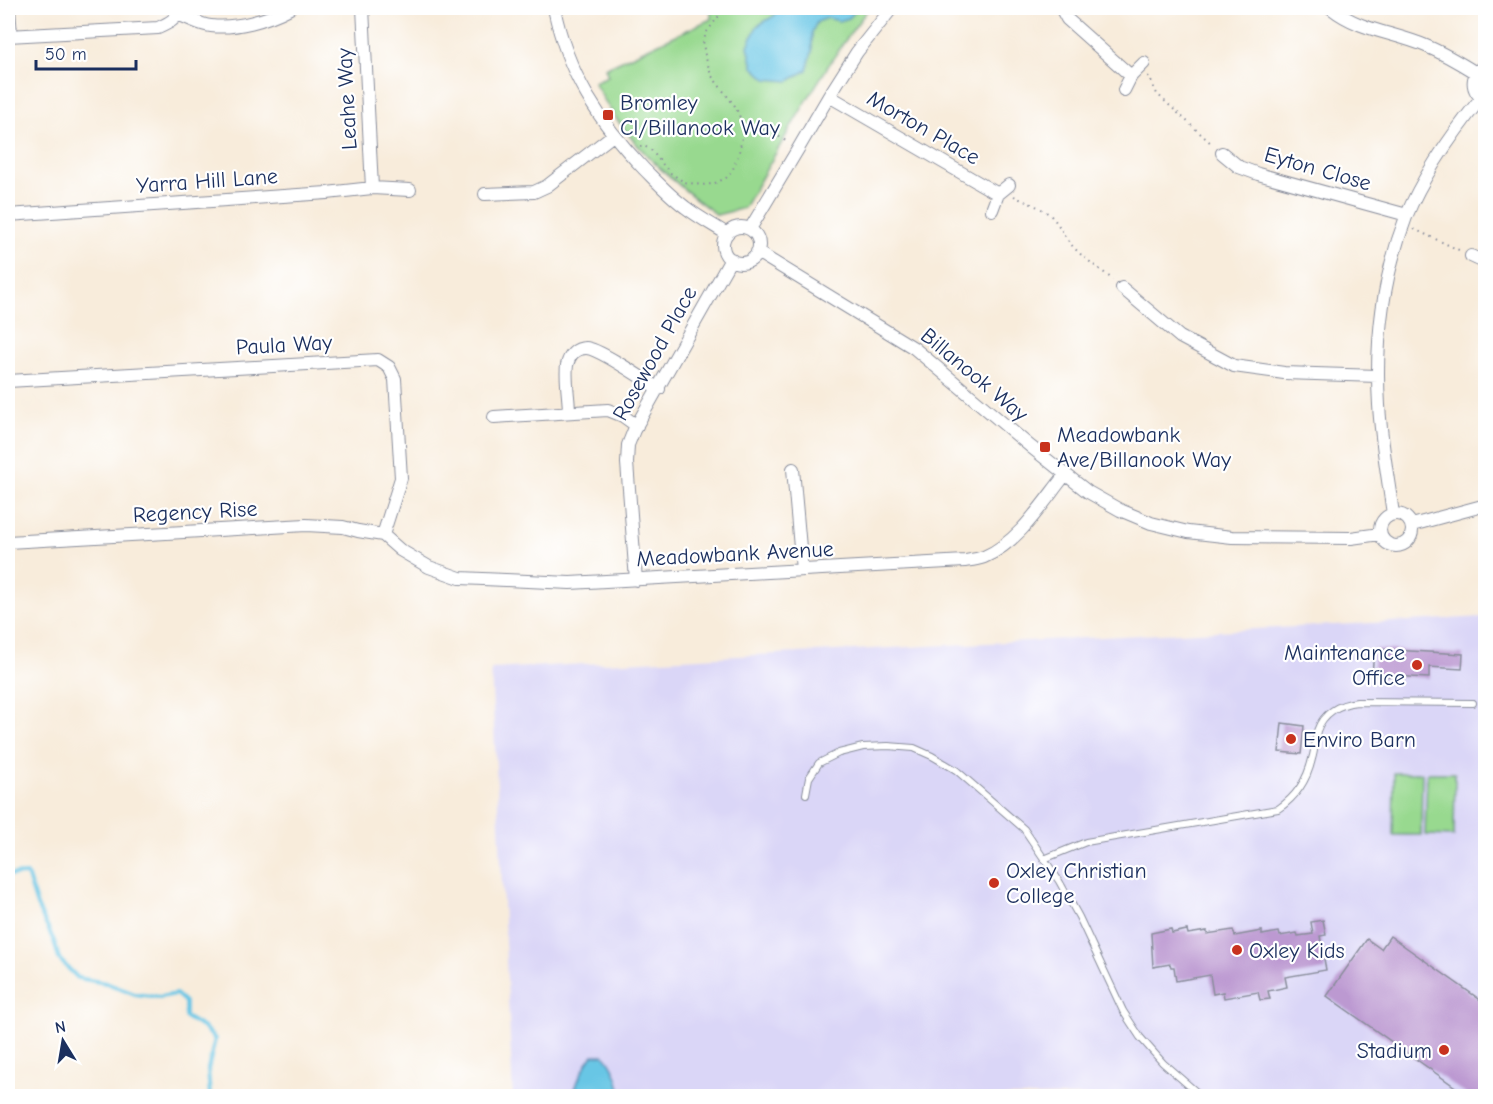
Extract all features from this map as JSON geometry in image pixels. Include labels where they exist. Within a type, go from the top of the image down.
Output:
[{"type":"street","points":[[9,8],[9,35],[158,28],[170,23],[180,11],[209,26],[232,26],[259,20],[290,8]]},
{"type":"street","name":"Leahe Way","points":[[363,8],[372,188]]},
{"type":"street","points":[[554,8],[565,50],[577,79],[613,135],[659,185],[684,206],[727,234]]},
{"type":"street","points":[[750,229],[857,52],[892,8]]},
{"type":"street","points":[[1061,8],[1067,19],[1138,69],[1124,90]]},
{"type":"street","points":[[1331,8],[1359,25],[1427,46],[1481,69],[1474,78],[1474,89],[1483,99],[1461,122],[1419,190],[1405,220],[1387,280],[1378,341],[1378,376],[1382,435],[1393,513]]},
{"type":"street","name":"Morton Place","points":[[829,96],[1004,189]]},
{"type":"street","points":[[485,194],[534,192],[547,186],[613,135]]},
{"type":"street","name":"Eyton Close","points":[[1222,153],[1239,167],[1258,174],[1405,220]]},
{"type":"street","name":"Yarra Hill Lane","points":[[8,215],[372,188],[410,190]]},
{"type":"street","points":[[992,210],[1004,189]]},
{"type":"street","points":[[740,227],[754,232],[759,242],[754,257],[745,262],[731,259],[723,244],[727,234],[740,227]]},
{"type":"street","name":"Billanook Way","points":[[757,252],[914,348],[1065,475],[1088,492],[1120,510],[1151,523],[1188,532],[1232,537],[1351,538],[1380,534]]},
{"type":"street","points":[[1471,256],[1485,263]]},
{"type":"street","name":"Rosewood Place","points":[[636,580],[627,463],[628,445],[731,259]]},
{"type":"street","points":[[1122,288],[1180,337],[1234,366],[1284,373],[1378,376]]},
{"type":"street","points":[[569,412],[567,366],[570,356],[577,350],[588,348],[600,353],[659,389]]},
{"type":"street","name":"Paula Way","points":[[8,381],[378,360],[389,367],[395,378],[401,478],[383,535]]},
{"type":"street","points":[[494,417],[608,410],[637,426]]},
{"type":"street","points":[[794,469],[802,570]]},
{"type":"street","name":"Meadowbank Avenue","points":[[383,535],[400,550],[429,567],[460,578],[570,583],[965,561],[983,557],[1016,534],[1065,475]]},
{"type":"street","points":[[1412,525],[1485,505]]},
{"type":"street","points":[[1393,513],[1408,519],[1413,531],[1410,539],[1398,547],[1385,543],[1380,534],[1382,521],[1393,513]]},
{"type":"street","name":"Regency Rise","points":[[8,542],[306,525],[342,527],[383,535]]},
{"type":"lane","points":[[1044,859],[1086,842],[1278,809],[1296,795],[1305,779],[1312,761],[1317,731],[1324,717],[1345,703],[1473,703]]},
{"type":"lane","points":[[806,794],[809,778],[819,764],[839,753],[863,747],[914,748],[956,770],[1024,829],[1079,917],[1128,1020],[1163,1063],[1201,1096]]},
{"type":"path","points":[[631,155],[644,146],[651,150],[669,172],[684,182],[701,185],[713,184],[726,178],[733,169],[744,127],[735,106],[711,75],[704,44],[706,33],[725,8]]},
{"type":"path","points":[[1138,69],[1150,79],[1157,94],[1222,153]]},
{"type":"path","points":[[744,127],[765,129],[798,149]]},
{"type":"path","points":[[1004,189],[1050,215],[1069,242],[1122,288]]},
{"type":"path","points":[[1405,220],[1471,256]]},
{"type":"shaded area","name":"Oxley Christian College","points":[[1485,617],[1485,1096],[513,1096],[491,669]]},
{"type":"green space","points":[[711,8],[869,8],[819,81],[744,208],[717,215],[688,193],[647,156],[610,110],[594,82],[608,76],[605,68],[711,19]]},
{"type":"green space","points":[[1394,773],[1422,773],[1421,835],[1393,835]]},
{"type":"green space","points":[[1427,773],[1455,773],[1454,836],[1425,835]]},
{"type":"water","points":[[780,8],[858,8],[849,18],[839,21],[827,18],[817,22],[812,32],[812,52],[807,70],[789,81],[766,79],[753,67],[748,46],[757,26],[774,16]]},
{"type":"water","points":[[593,1055],[604,1055],[611,1064],[618,1079],[621,1096],[573,1096],[580,1075]]},
{"type":"building","name":"Maintenance Office","points":[[1374,649],[1463,654],[1462,669],[1429,667],[1429,678],[1372,675]]},
{"type":"building","name":"Enviro Barn","points":[[1282,723],[1304,726],[1301,754],[1279,752]]},
{"type":"building","name":"Oxley Kids","points":[[1323,920],[1326,935],[1320,936],[1326,970],[1285,977],[1287,987],[1268,991],[1270,999],[1260,1000],[1258,992],[1224,998],[1223,992],[1213,994],[1210,975],[1176,981],[1174,967],[1170,964],[1153,967],[1151,933],[1171,929],[1172,933],[1187,930],[1188,934],[1233,930],[1235,936],[1262,931],[1262,935],[1279,932],[1280,936],[1297,933],[1298,936],[1313,934],[1311,922]]},
{"type":"building","name":"Stadium","points":[[1390,936],[1486,1004],[1486,1096],[1468,1096],[1327,996],[1367,939],[1381,949]]},
{"type":"waterway","points":[[8,875],[27,874],[37,906],[54,941],[59,959],[78,978],[106,983],[135,994],[160,997],[176,994],[185,1002],[185,1017],[204,1028],[215,1039],[208,1069],[210,1096]]},
{"type":"place","name":"Bromley Cl/Billanook Way","points":[[608,115]]},
{"type":"place","name":"Meadowbank Ave/Billanook Way","points":[[1045,447]]},
{"type":"place","name":"Maintenance Office","points":[[1417,665]]},
{"type":"place","name":"Enviro Barn","points":[[1291,739]]},
{"type":"place","name":"Oxley Christian College","points":[[994,883]]},
{"type":"place","name":"Oxley Kids","points":[[1237,950]]},
{"type":"place","name":"Stadium","points":[[1444,1050]]}]
